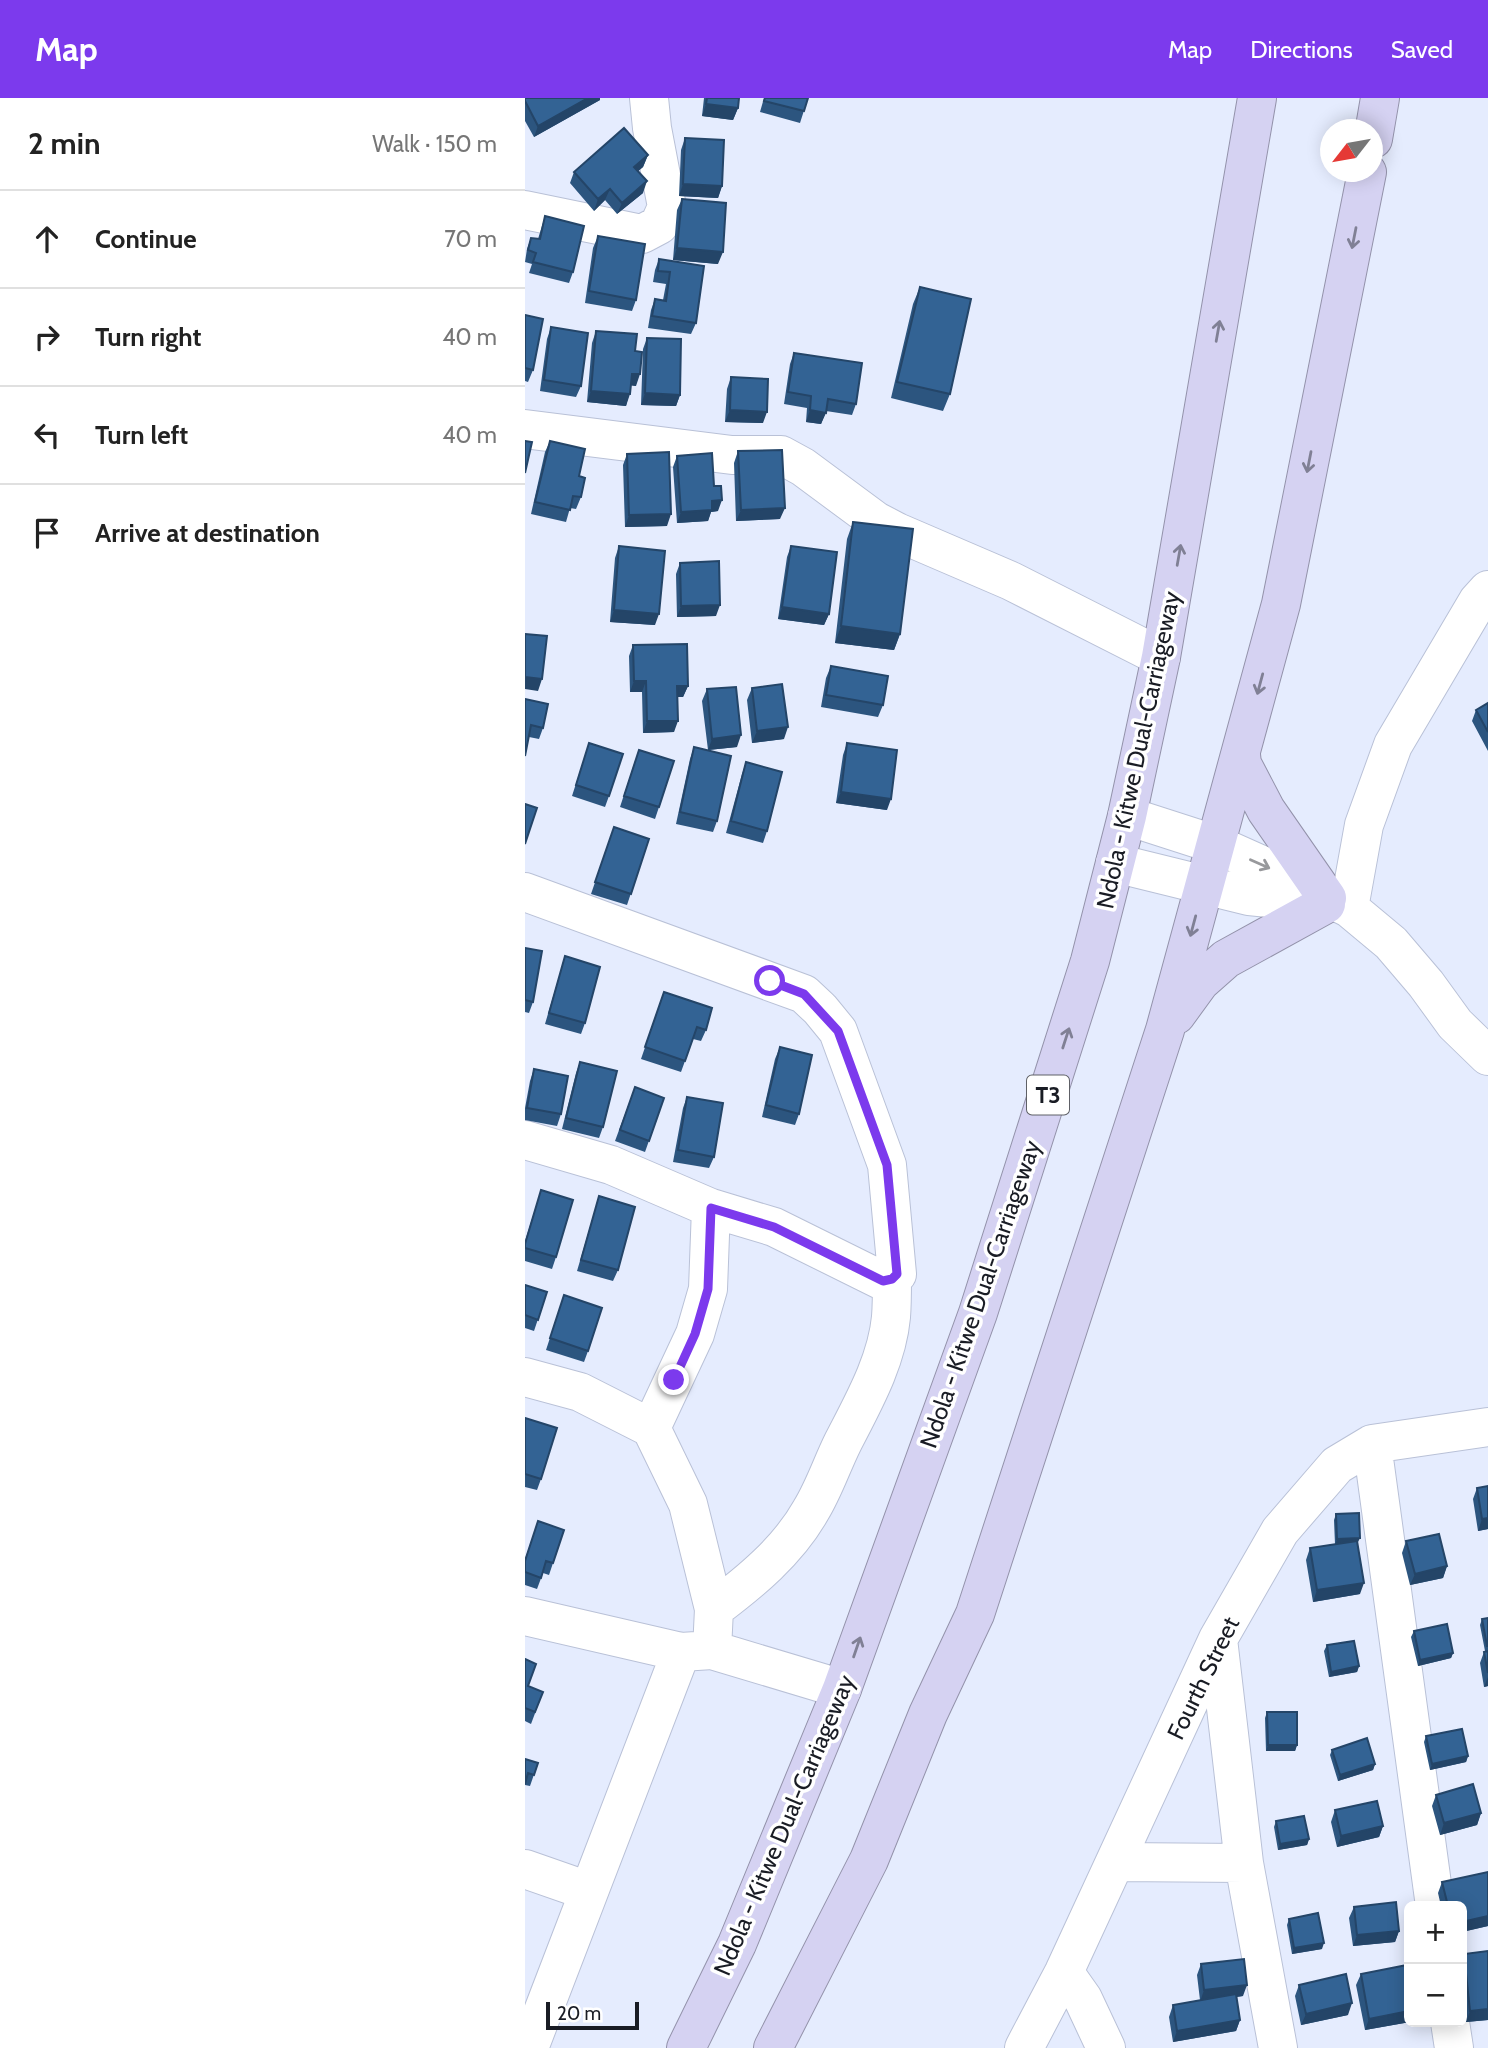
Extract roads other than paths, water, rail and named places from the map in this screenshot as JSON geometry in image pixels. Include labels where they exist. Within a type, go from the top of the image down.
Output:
[{"type":"highway","name":"Ndola - Kitwe Dual-Carriageway","points":[[686,2048],[737,1944],[842,1689],[978,1313],[1090,961],[1127,816],[1161,657],[1257,98]]},
{"type":"highway","points":[[1376,119],[1380,98]]},
{"type":"highway","points":[[773,2048],[869,1860],[928,1714],[975,1614],[1165,1030],[1281,604],[1365,182]]},
{"type":"highway","points":[[1165,1030],[1200,982],[1226,959],[1336,904],[1266,810],[1241,755]]},
{"type":"street","points":[[525,210],[642,234],[659,225],[667,207],[649,98]]},
{"type":"street","points":[[525,429],[732,454],[781,455],[803,467],[876,521],[1011,581],[1161,657]]},
{"type":"street","points":[[1336,904],[1393,745],[1478,601],[1488,590]]},
{"type":"street","points":[[1127,816],[1216,845],[1264,866],[1336,904],[1391,943],[1455,1024],[1488,1056]]},
{"type":"street","points":[[1115,863],[1249,896],[1336,904]]},
{"type":"street","points":[[525,892],[804,994],[820,1009],[838,1031],[887,1165],[897,1274],[892,1279],[883,1281],[774,1227],[711,1208],[611,1164],[525,1140]]},
{"type":"street","points":[[651,1428],[695,1334],[705,1300],[711,1245],[711,1208]]},
{"type":"street","points":[[529,2048],[588,1891],[714,1609],[754,1578],[789,1540],[811,1510],[841,1444],[868,1394],[891,1319],[892,1279]]},
{"type":"street","points":[[525,1377],[580,1392],[651,1428],[688,1504],[714,1609]]},
{"type":"street","name":"Fourth Street","points":[[1024,2048],[1117,1862],[1219,1639],[1280,1531],[1337,1465],[1372,1444],[1488,1427]]},
{"type":"street","points":[[1372,1444],[1434,1901]]},
{"type":"street","points":[[525,1616],[697,1651],[842,1689]]},
{"type":"street","points":[[1219,1639],[1244,1863],[1278,2048]]},
{"type":"street","points":[[1117,1862],[1244,1863]]},
{"type":"street","points":[[525,1869],[588,1891]]},
{"type":"street","points":[[1064,1972],[1083,1999],[1106,2048]]},
{"type":"street","points":[[1451,2027],[1454,2048]]}]
